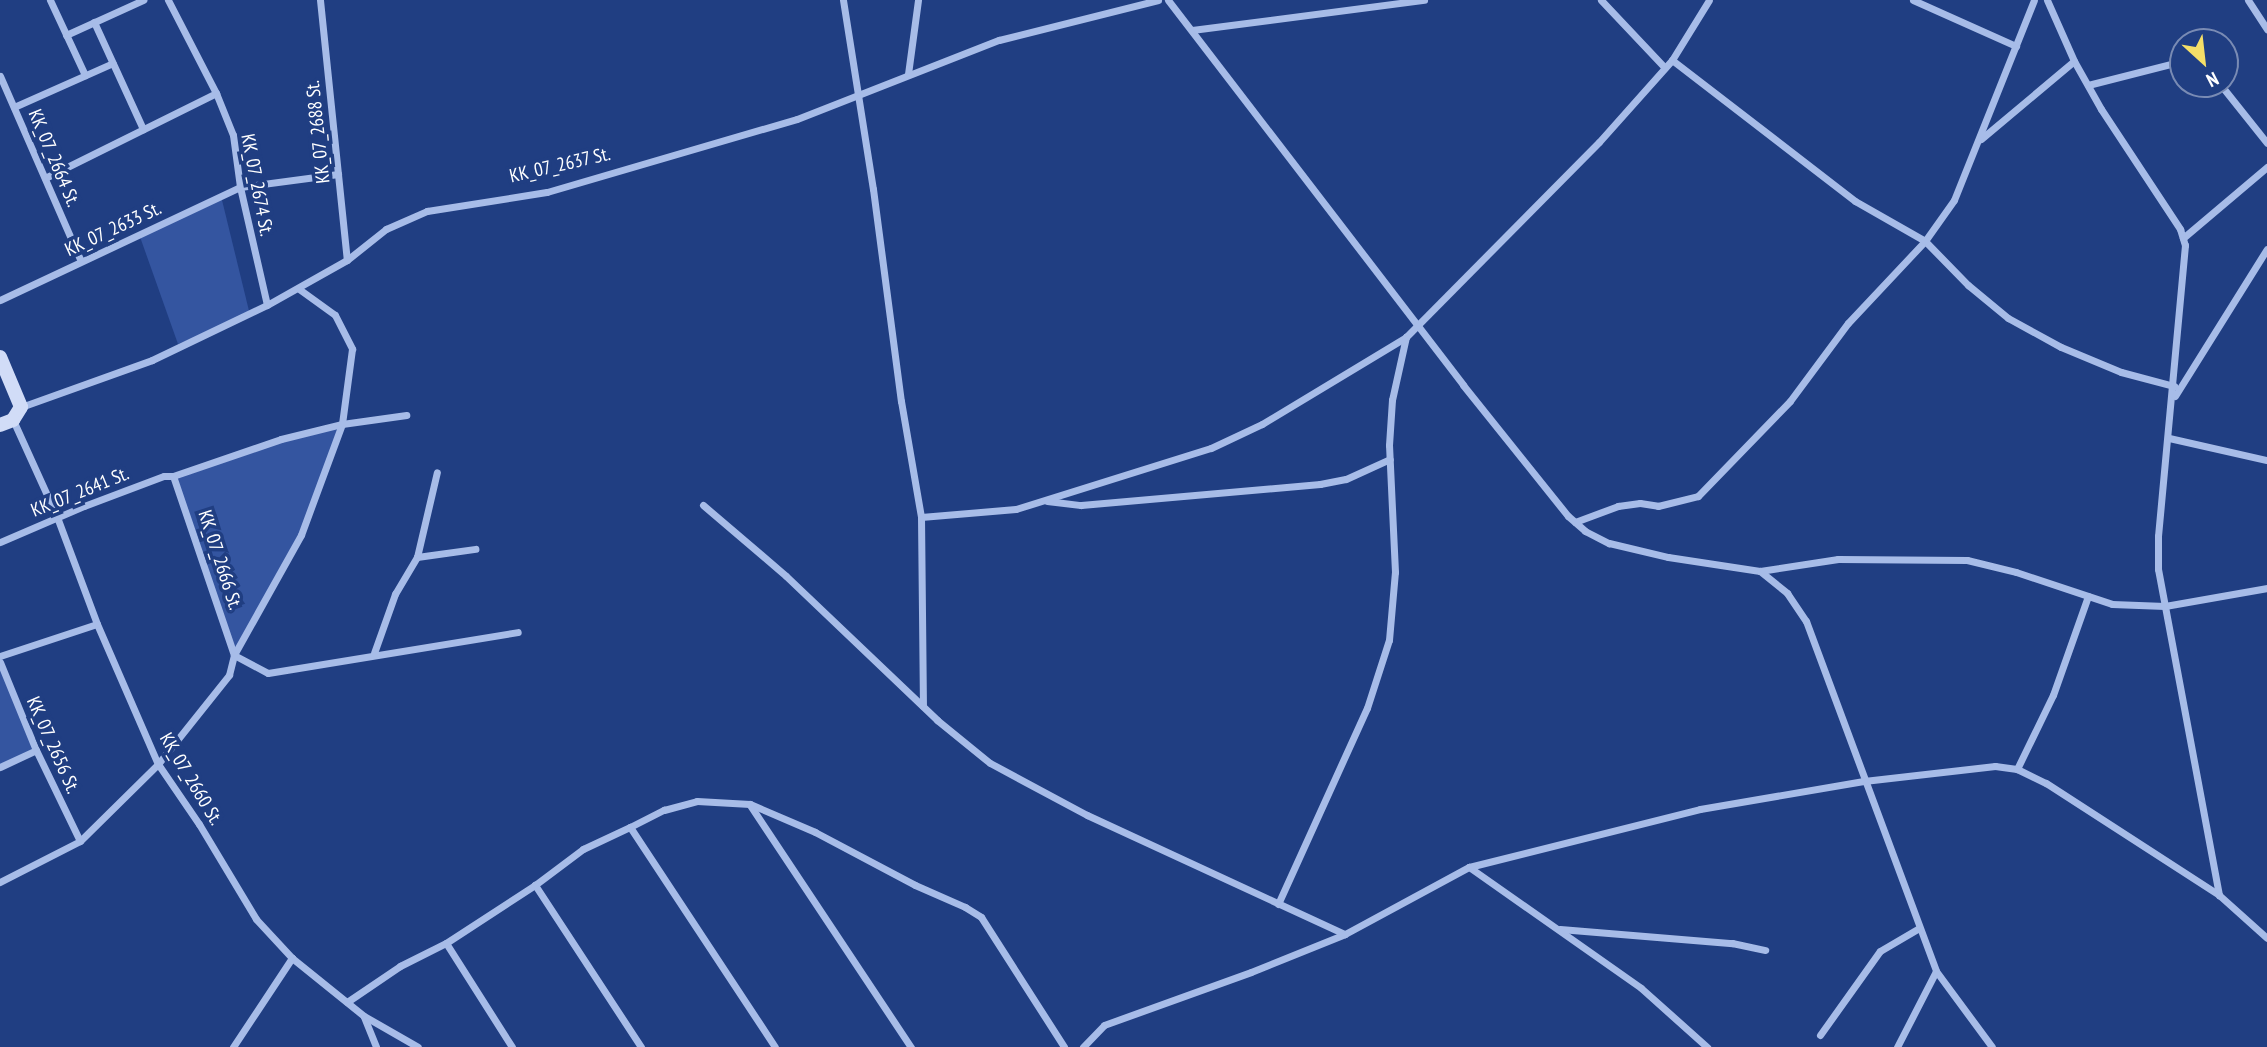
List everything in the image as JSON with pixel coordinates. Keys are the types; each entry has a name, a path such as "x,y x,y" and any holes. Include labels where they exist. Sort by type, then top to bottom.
{"street":[{"path":"50,0 85,75"},
{"path":"66,35 143,0"},
{"name":"KK_07_2674 St.","path":"168,0 216,93 233,135 240,187 267,305"},
{"name":"KK_07_2688 St.","path":"320,0 347,260"},
{"path":"843,0 873,189 901,401 921,517 923,706"},
{"path":"908,74 918,0"},
{"name":"KK_07_2637 St.","path":"11,417 152,360 267,305 347,260 386,229 427,211 547,192 797,119 999,40 1158,0"},
{"path":"1168,0 1418,326 1575,522 1609,543 1668,557 1760,571 1838,559 1967,560 2016,572 2112,604 2165,607 2267,588"},
{"path":"1192,30 1424,0"},
{"path":"1601,0 1665,68"},
{"path":"921,517 1016,509 1211,448 1262,424 1406,337 1599,142 1672,60 1709,0"},
{"path":"1913,0 2016,46"},
{"path":"1575,522 1618,506 1687,501 1710,487 1790,401 1848,323 1925,241 1954,200 2034,0"},
{"path":"2048,0 2074,61 2183,237 2186,265 2158,536 2158,569 2219,895"},
{"path":"2248,0 2267,29"},
{"path":"94,22 143,129"},
{"path":"1672,60 1855,201 1925,241 1968,285 2008,318 2061,347 2121,372 2174,386"},
{"path":"1979,141 2074,61"},
{"name":"KK_07_2664 St.","path":"14,107 113,63"},
{"path":"2088,85 2169,65"},
{"name":"KK_07_2664 St.","path":"0,76 80,261"},
{"path":"45,178 216,93"},
{"path":"2231,98 2267,143"},
{"path":"2183,237 2267,167"},
{"name":"KK_07_2633 St.","path":"0,300 240,187 338,174"},
{"path":"2173,399 2267,249"},
{"path":"0,881 80,841 159,764 229,676 234,654 300,535 342,424 352,349 335,315 299,289"},
{"path":"1278,904 1367,708 1390,640 1395,572 1390,459 1392,400 1406,337"},
{"path":"0,357 11,417"},
{"name":"KK_07_2641 St.","path":"0,542 164,476 173,476 281,439 342,424 406,415"},
{"name":"KK_07_2660 St.","path":"11,417 57,517 97,624 159,764 256,919 292,958 364,1016 418,1047"},
{"path":"2169,438 2267,460"},
{"path":"1043,501 1081,505 1320,484 1346,479 1390,459"},
{"path":"374,653 395,594 416,557 437,472"},
{"name":"KK_07_2666 St.","path":"173,476 234,654"},
{"path":"703,505 786,576 923,706 990,763 1087,815 1345,934"},
{"path":"416,557 475,548"},
{"path":"1760,571 1787,593 1806,621 1936,971 1992,1047"},
{"path":"2017,769 2053,695 2088,596"},
{"path":"0,656 97,624"},
{"path":"234,654 268,673 374,653 518,632"},
{"name":"KK_07_2656 St.","path":"0,662 36,750 80,841"},
{"path":"0,767 36,750"},
{"path":"1083,1047 1104,1025 1251,972 1345,934 1469,867 1700,809 1864,781 1995,766 2017,769 2046,783 2219,895 2267,937"},
{"path":"347,1002 400,966 466,933 583,849 664,810 697,801 750,804 815,832 981,917 1064,1047"},
{"path":"750,804 911,1047"},
{"path":"630,827 775,1047"},
{"path":"1469,867 1641,988 1707,1047"},
{"path":"535,885 641,1047"},
{"path":"1820,1035 1880,951 1919,928"},
{"path":"1559,929 1732,943 1765,950"},
{"path":"446,943 512,1047"},
{"path":"233,1047 292,958"},
{"path":"1897,1047 1936,971"},
{"path":"364,1016 376,1047"}],"shaded area":[{"path":"221,196 250,315 178,344 139,234"},
{"path":"342,424 301,535 234,655 173,476"},
{"path":"0,662 36,750 0,767"}]}
